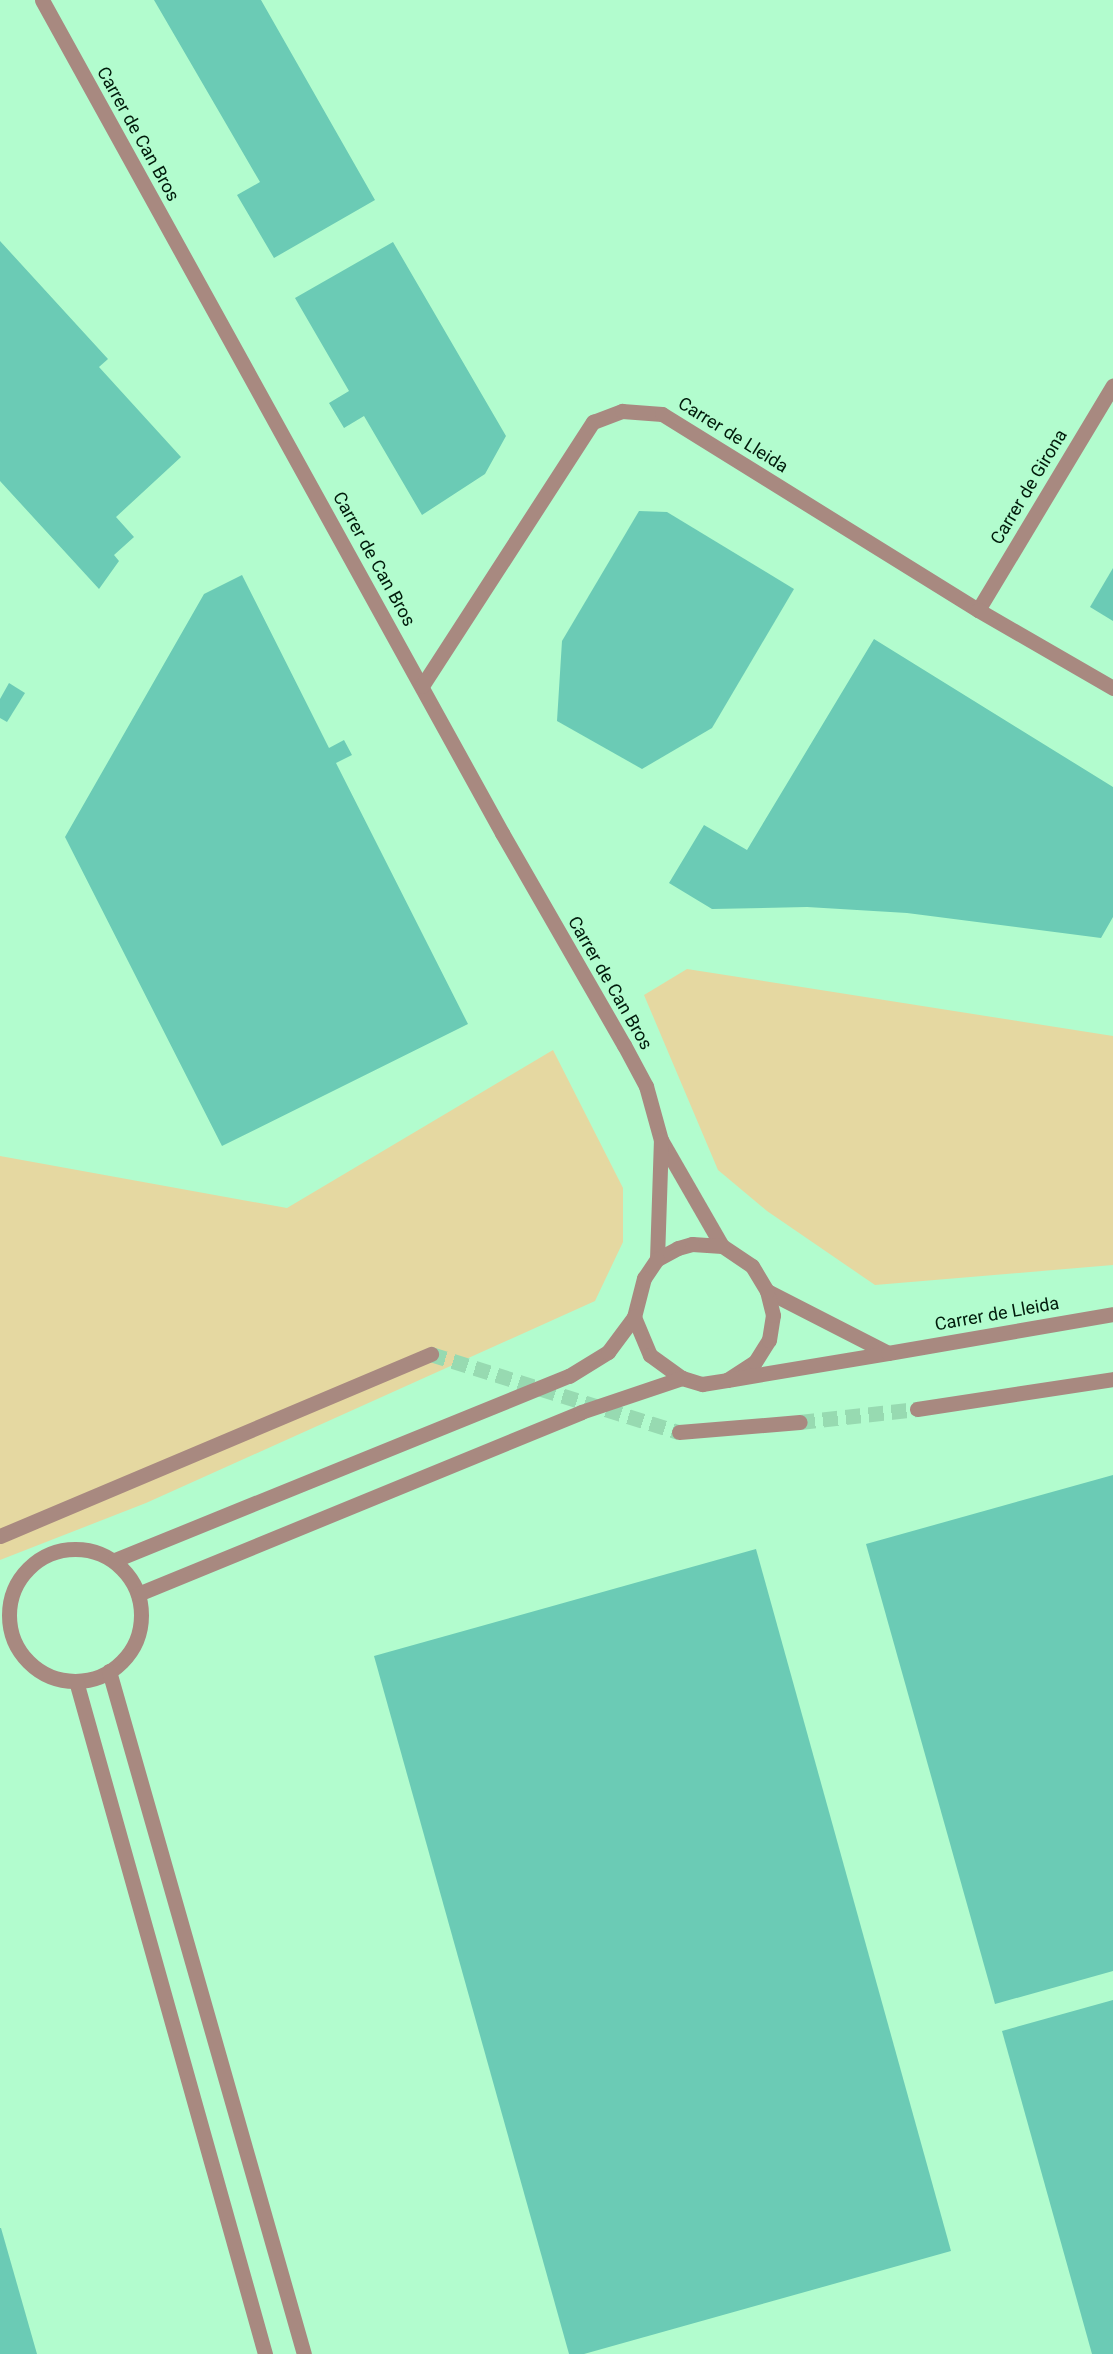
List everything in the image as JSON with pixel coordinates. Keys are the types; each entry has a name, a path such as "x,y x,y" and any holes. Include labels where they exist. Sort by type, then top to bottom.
{"street":[{"name":"Carrer de Can Bros","path":"42,0 646,1086 661,1140 722,1246"},
{"name":"Carrer de Girona","path":"978,610 1113,385"},
{"name":"Carrer de Lleida","path":"422,686 593,422 622,411 662,414 978,610 1113,688"},
{"name":"Carrer de Can Bros","path":"657,1259 661,1140"},
{"path":"692,1245 722,1246 752,1266 767,1291 773,1315 769,1340 755,1362 727,1380 702,1384 682,1378 650,1355 634,1317 636,1297 657,1259 692,1245"},
{"path":"767,1291 888,1353"},
{"name":"Carrer de Lleida","path":"727,1380 1113,1314"},
{"path":"115,1560 568,1376 608,1352 634,1317"},
{"path":"0,1536 431,1354"},
{"path":"138,1594 581,1412 682,1378"},
{"path":"916,1409 1113,1378"},
{"path":"679,1432 800,1422"},
{"path":"68,1549 87,1550 115,1560 138,1594 141,1620 137,1639 126,1658 109,1671 76,1680 48,1675 32,1665 6,1637 11,1598 32,1565 68,1549"},
{"path":"109,1671 304,2354"},
{"path":"76,1680 265,2354"}],"shaded area":[{"path":"687,969 1113,1036 1113,1265 875,1285 767,1211 718,1170 644,995"},
{"path":"553,1050 623,1188 623,1242 595,1301 146,1503 0,1560 0,1156 287,1208"}],"building":[{"path":"154,0 261,0 375,200 274,258 237,195 260,182"},
{"path":"0,241 108,359 99,367 181,457 116,517 134,537 114,555 119,561 99,589 0,481"},
{"path":"393,242 506,436 485,474 422,515 364,416 344,428 329,403 349,391 295,298"},
{"path":"639,511 667,512 794,589 712,728 642,769 557,721 562,641"},
{"path":"1113,568 1113,621 1090,607"},
{"path":"242,575 329,748 344,740 352,755 336,763 468,1024 222,1146 65,837 204,594"},
{"path":"874,639 1113,787 1113,917 1101,938 907,913 807,907 712,909 669,883 704,825 747,850"},
{"path":"9,683 25,693 7,722 0,718 0,699"},
{"path":"1113,1475 1113,1971 995,2004 866,1544"},
{"path":"756,1549 951,2251 584,2354 569,2354 374,1656"},
{"path":"1113,2000 1113,2354 1092,2354 1002,2031"},
{"path":"1,2228 37,2354 0,2354"}],"tunnel":[{"path":"431,1354 679,1432"},
{"path":"800,1422 917,1409"}]}
